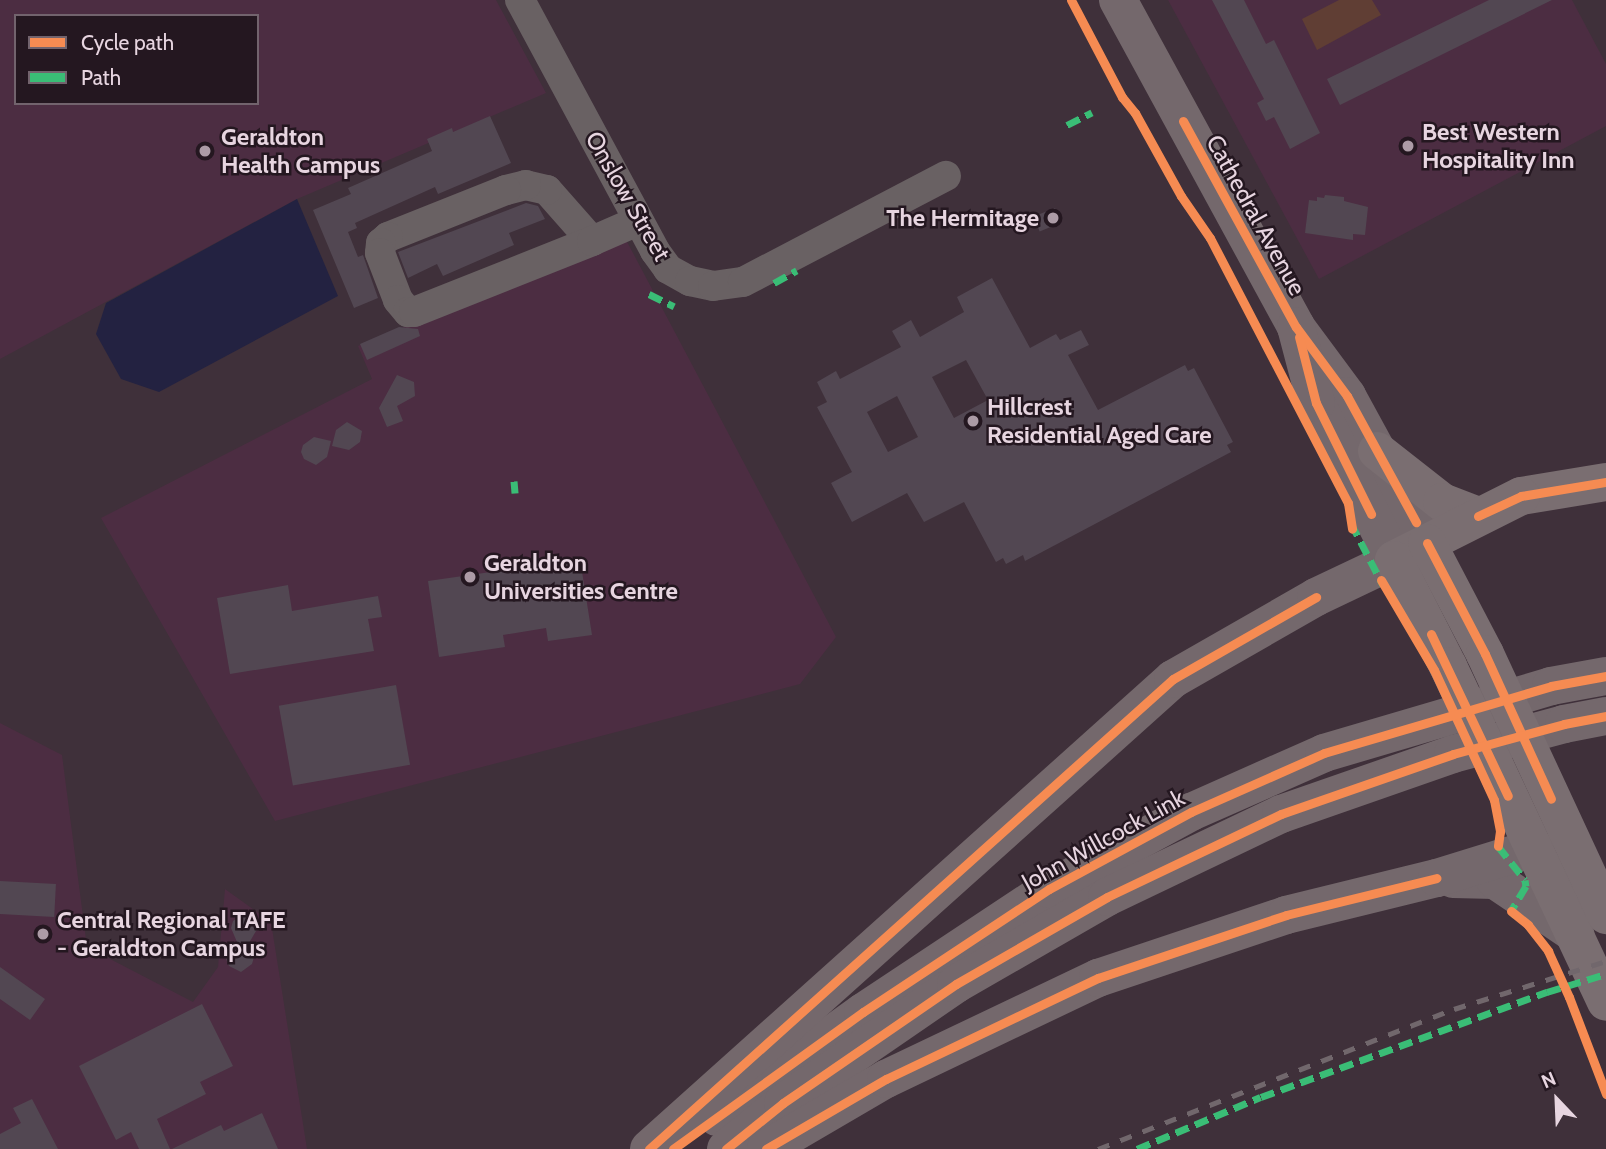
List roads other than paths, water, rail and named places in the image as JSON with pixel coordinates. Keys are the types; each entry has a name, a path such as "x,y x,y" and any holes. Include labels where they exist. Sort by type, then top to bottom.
{"highway":[{"path":"1377,451 1442,502 1478,516"},
{"path":"1594,915 1590,840 1544,784 1485,654 1410,552 1521,496 1606,482"},
{"name":"Cathedral Avenue","path":"1410,552 1448,666 1534,848 1594,915 1602,995"},
{"path":"1534,848 1590,840"}],"main road":[{"name":"Cathedral Avenue","path":"1118,0 1296,327 1347,396 1377,451 1410,552"},
{"name":"Cathedral Avenue","path":"1296,327 1316,403 1371,514 1410,552"},
{"path":"1316,597 1362,544 1371,514"},
{"path":"649,1149 1173,679 1316,597 1410,552"},
{"name":"John Willcock Link","path":"673,1149 863,1012 1049,889 1191,812 1324,753 1550,686 1606,676"},
{"path":"726,1149 783,1103 956,984 1107,897 1281,814 1453,754 1606,716"},
{"path":"766,1149 886,1079 1098,978 1286,915 1437,878 1534,848"},
{"path":"1437,878 1495,880 1594,915"}],"street":[{"name":"Onslow Street","path":"520,0 638,221 668,269 690,281 713,286 743,282 946,176"},
{"path":"592,241 547,190 526,185 506,190 388,237 381,243 380,253 398,300 408,312 414,312 592,241 638,221"}],"railway":[{"path":"1098,1149 1454,1009 1606,961"}],"place":[{"name":"Best Western Hospitality Inn","path":"1408,146"},
{"name":"Geraldton Health Campus","path":"205,151"},
{"name":"The Hermitage","path":"1053,218"},
{"name":"Hillcrest Residential Aged Care","path":"973,421"},
{"name":"Geraldton Universities Centre","path":"470,577"},
{"name":"Central Regional TAFE - Geraldton Campus","path":"43,934"}]}
